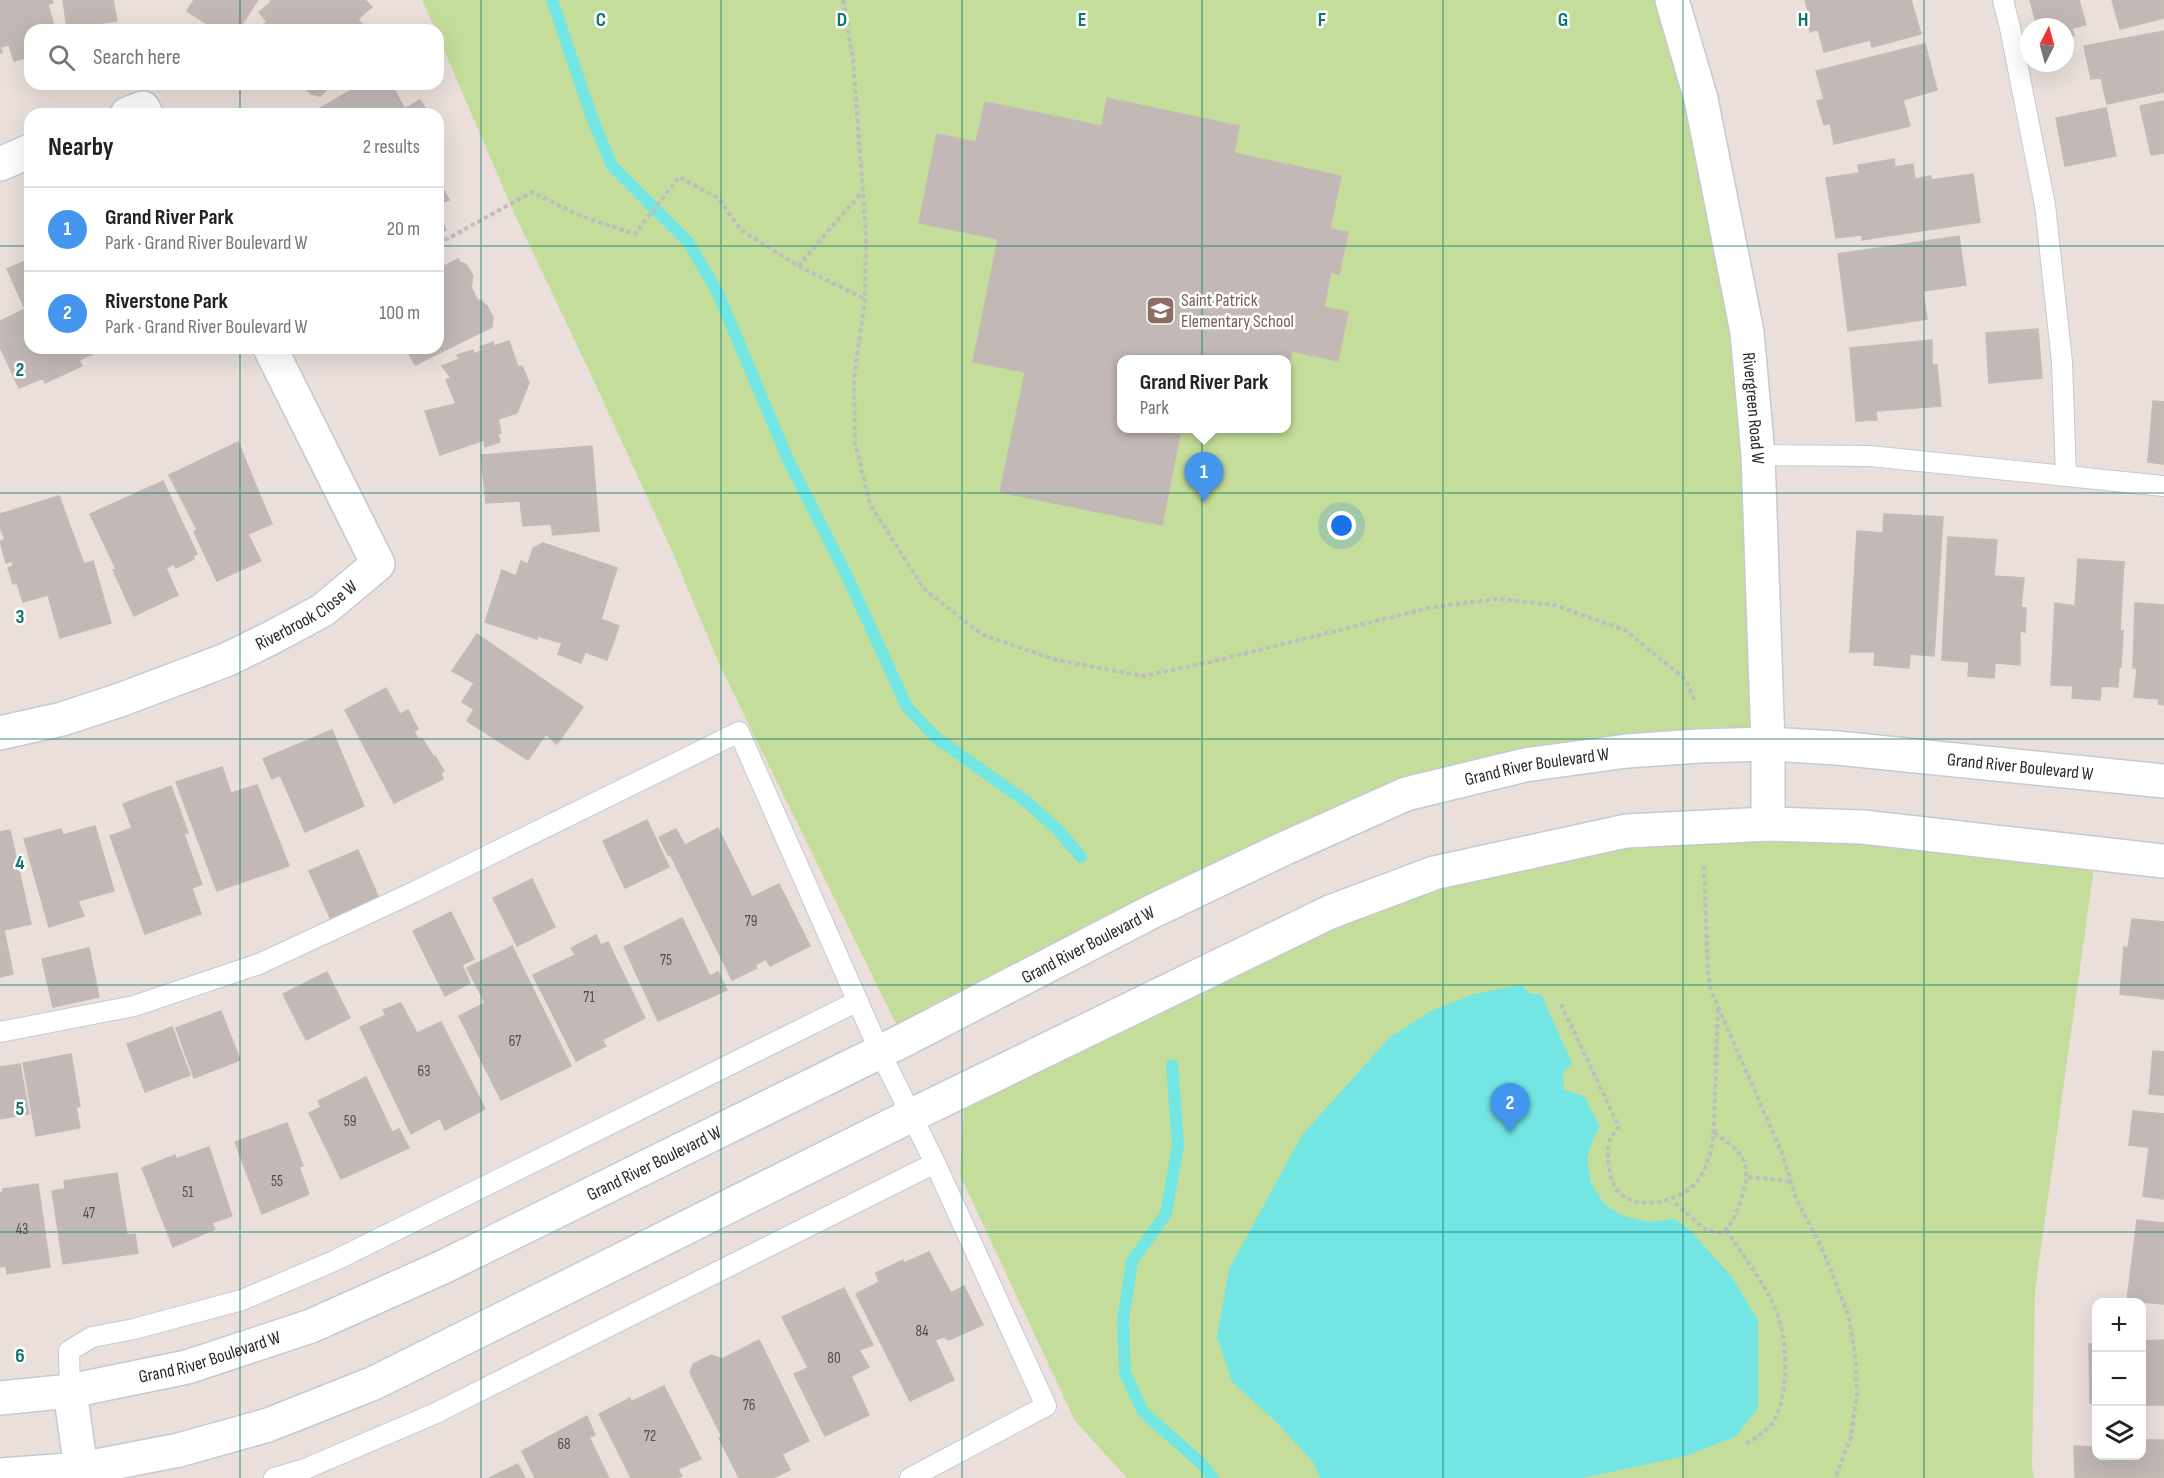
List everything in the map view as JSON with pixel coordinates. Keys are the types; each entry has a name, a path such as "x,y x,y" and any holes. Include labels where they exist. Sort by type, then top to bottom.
{"street":[{"name":"Rivergreen Road W","path":"1679,2 1701,99 1747,332 1758,455 1768,744 1768,824"},
{"path":"0,164 24,154"},
{"name":"Riverbrook Close W","path":"0,733 62,719 226,660 323,610 378,564 273,354"},
{"name":"Grand River Boulevard W","path":"0,1398 70,1391 187,1367 311,1326 443,1267 880,1052 1153,911 1282,849 1406,794 1526,765 1627,752 1699,746 1768,744 1849,749 2164,781"},
{"path":"0,1475 82,1474 268,1425 374,1383 910,1116 1330,912 1434,873 1626,831 1768,824 1863,827 2164,861"},
{"path":"70,1391 82,1474"}],"lane":[{"path":"2003,0 2044,205 2062,362 2066,476"},
{"path":"1758,455 1870,456 2164,486"},
{"path":"0,1032 134,1006 259,963 414,891 739,732 880,1052 935,1163 1046,1406 910,1478"},
{"path":"70,1391 69,1351 92,1337 134,1329 243,1300 334,1261 858,1001"},
{"path":"274,1478 305,1468 436,1413 935,1163"}],"path":[{"path":"843,0 853,59 866,233 865,299 854,378 855,442 870,504 924,589 983,635 1056,660 1144,676 1206,663 1432,607 1497,599 1555,605 1625,630 1685,679 1696,703"},
{"path":"444,241 532,192 581,216 635,234 679,177 718,198 741,230 798,266 865,299"},
{"path":"798,266 863,191"},
{"path":"1704,863 1708,973 1711,991 1782,1153 1796,1198 1824,1253 1848,1314 1855,1353 1857,1394 1851,1437 1837,1477"},
{"path":"1561,1004 1619,1127 1610,1137 1609,1164 1615,1187 1623,1195 1636,1202 1652,1203 1669,1201 1690,1189 1701,1177 1708,1159 1714,1133 1718,1007"},
{"path":"1675,1203 1706,1230 1721,1233 1732,1226 1748,1177 1740,1153 1714,1133"},
{"path":"1748,1177 1791,1181"},
{"path":"1726,1230 1763,1286 1775,1308 1783,1330 1784,1389 1776,1419 1763,1434 1745,1444"}],"green space":[{"path":"422,0 1672,0 1747,332 1768,744 1406,794 904,1040 721,668 671,549 515,215 444,50 444,24 433,24"},
{"path":"1626,831 2096,853 2035,1291 2032,1467 2034,1478 1127,1478 1075,1421 960,1175 965,1091 1330,912"}],"water":[{"path":"1521,985 1531,994 1541,994 1572,1063 1563,1072 1564,1090 1584,1096 1600,1126 1587,1158 1591,1183 1605,1205 1621,1215 1648,1222 1674,1219 1690,1230 1731,1276 1758,1320 1758,1408 1735,1437 1685,1456 1583,1478 1320,1478 1313,1462 1276,1422 1232,1382 1217,1336 1229,1269 1302,1135 1389,1038 1431,1011 1474,994"}],"building":[{"path":"0,0 52,0 53,3 48,4 53,24 24,24 24,58 14,61 9,45 1,47 2,53 0,53"},
{"path":"63,0 113,0 117,21 66,24"},
{"path":"194,0 258,0 242,24 207,24 187,11"},
{"path":"270,0 365,0 372,7 358,19 362,24 264,24 267,22 259,12 271,2"},
{"path":"1805,0 1911,0 1921,34 1872,47 1870,40 1824,52 1818,29 1810,32 1805,12 1808,11"},
{"path":"2030,0 2079,0 2086,25 2074,28 2074,18 2035,18"},
{"path":"2112,0 2164,0 2164,18 2120,29"},
{"path":"2164,31 2164,92 2107,104 2101,78 2091,79 2084,46"},
{"path":"1925,44 1937,90 1903,100 1910,126 1834,144 1830,123 1824,125 1817,101 1824,99 1816,71"},
{"path":"307,90 326,90 320,96 311,94"},
{"path":"352,90 394,90 404,108 320,108"},
{"name":"Saint Patrick Elementary School","path":"1107,98 1239,126 1234,153 1341,176 1330,229 1348,232 1339,275 1331,271 1324,307 1348,312 1338,361 1292,351 1291,355 1117,355 1117,433 1180,433 1162,525 1000,492 1025,372 973,362 998,239 919,223 937,134 976,142 985,102 1102,126"},
{"path":"420,100 425,108 407,108"},
{"path":"2164,101 2164,153 2151,155 2140,106"},
{"path":"2106,108 2116,156 2065,166 2056,118"},
{"path":"1894,159 1895,167 1913,164 1915,179 1931,176 1931,180 1973,174 1980,222 1862,240 1862,235 1836,238 1826,178 1859,173 1858,165"},
{"path":"444,190 449,200 444,202"},
{"path":"1959,236 1966,285 1923,291 1927,319 1848,331 1838,254"},
{"path":"458,259 466,264 473,276 471,287 478,301 480,300 487,306 493,317 492,327 444,351 444,266"},
{"path":"24,262 24,307 7,269"},
{"path":"24,309 24,354 92,354 79,360 82,366 45,383 43,378 19,388 0,347 0,321"},
{"path":"2038,329 2042,378 1989,383 1986,333"},
{"path":"1932,340 1932,365 1937,365 1941,406 1876,411 1877,420 1856,421 1850,348"},
{"path":"509,341 518,367 522,366 529,383 517,413 498,419 500,442 485,447 484,440 440,455 425,411 456,404 446,380 451,378 442,366 459,359 457,355 473,350 474,354 483,350 480,347 493,342 494,346"},
{"path":"409,354 437,354 415,365"},
{"path":"2153,401 2164,402 2164,464 2148,462"},
{"path":"238,442 272,524 248,534 261,561 217,581 194,532 197,530 169,475"},
{"path":"592,446 599,531 553,535 551,524 523,526 520,501 486,503 481,455"},
{"path":"163,481 197,554 193,556 194,559 176,568 174,564 166,568 178,595 134,616 113,570 116,569 90,514"},
{"path":"59,496 84,564 93,561 111,623 60,638 48,595 23,602 17,583 13,584 8,568 13,566 12,561 6,563 0,541 5,540 0,527 0,514"},
{"path":"1884,514 1943,517 1934,656 1910,654 1909,668 1874,665 1875,652 1850,652 1857,531 1883,533"},
{"path":"1948,537 1997,540 1994,576 2024,578 2021,607 2026,608 2025,632 2020,631 2020,665 1995,663 1994,678 1968,676 1969,662 1942,660"},
{"path":"543,543 617,568 601,619 619,626 607,660 585,652 581,663 558,654 562,643 538,636 537,639 485,622 502,570 516,576 521,561 528,564 533,548"},
{"path":"2078,559 2124,562 2120,631 2123,631 2118,687 2101,686 2100,700 2072,698 2073,686 2051,685 2055,603 2075,606"},
{"path":"2135,603 2164,605 2164,705 2158,704 2159,699 2134,697 2137,669 2133,668"},
{"path":"477,634 583,707 557,744 546,734 528,760 467,721 474,709 462,702 474,683 452,671"},
{"path":"386,688 400,714 408,710 418,729 414,732 418,739 422,738 444,771 441,773 443,779 394,803 345,710"},
{"path":"332,730 364,806 305,832 280,775 272,779 263,759"},
{"path":"222,767 231,793 257,785 289,866 217,891 176,782"},
{"path":"171,786 188,833 184,834 202,884 192,888 201,914 145,934 110,836 132,828 123,804"},
{"path":"647,820 669,867 625,888 603,841"},
{"path":"95,826 114,891 78,901 84,916 49,927 24,839 61,829 63,835"},
{"path":"718,828 752,897 779,884 810,946 770,966 766,959 755,965 757,968 732,980 670,854 668,855 659,837 676,829 685,845"},
{"path":"10,830 31,924 4,930 13,974 0,977 0,832"},
{"path":"358,850 379,898 330,918 309,871"},
{"path":"532,879 555,927 517,946 493,898"},
{"path":"451,912 474,959 462,965 470,983 445,996 413,931"},
{"path":"682,918 710,976 718,972 727,990 658,1021 624,947"},
{"path":"2132,919 2164,922 2164,999 2120,994 2124,947 2128,948"},
{"path":"596,935 601,945 608,942 645,1018 602,1040 606,1046 576,1061 533,975 575,955 571,948"},
{"path":"512,946 571,1066 501,1100 459,1016 485,1003 467,968"},
{"path":"89,948 99,997 53,1007 42,959"},
{"path":"327,972 350,1018 306,1040 283,994"},
{"path":"401,1003 417,1033 441,1022 485,1109 445,1130 440,1118 411,1134 360,1027 386,1015 383,1010"},
{"path":"221,1011 240,1060 194,1078 176,1028"},
{"path":"172,1027 190,1075 145,1092 127,1044"},
{"path":"2153,1051 2164,1052 2164,1095 2149,1094"},
{"path":"71,1054 80,1107 76,1107 80,1128 36,1136 23,1063"},
{"path":"20,1064 29,1114 0,1119 0,1067"},
{"path":"366,1077 392,1132 399,1129 409,1148 341,1179 309,1113 321,1107 318,1101"},
{"path":"2133,1111 2164,1114 2164,1199 2143,1196 2149,1147 2129,1145"},
{"path":"287,1123 303,1166 299,1167 309,1194 262,1214 235,1142"},
{"path":"209,1147 232,1216 212,1223 215,1229 173,1247 142,1168 175,1155 176,1159"},
{"path":"117,1173 127,1235 135,1234 138,1253 63,1264 52,1191 65,1189 64,1181"},
{"path":"38,1184 50,1267 7,1274 6,1266 0,1267 0,1193 3,1189"},
{"path":"2137,1220 2164,1223 2164,1304 2146,1303 2146,1298 2127,1298"},
{"path":"929,1252 951,1293 964,1286 983,1325 949,1340 944,1337 935,1340 954,1380 910,1401 856,1294 879,1282 876,1273 903,1260 904,1263"},
{"path":"844,1288 873,1345 859,1350 869,1367 851,1376 869,1415 825,1436 794,1374 808,1368 782,1317"},
{"path":"759,1340 809,1441 782,1454 790,1470 773,1478 739,1478 719,1438 722,1437 690,1373 693,1364 711,1355 722,1359"},
{"path":"2164,1340 2164,1405 2146,1405 2146,1341"},
{"path":"2089,1344 2092,1344 2092,1403 2090,1403"},
{"path":"664,1386 701,1459 678,1469 682,1476 676,1478 631,1478 599,1414 630,1398 631,1402"},
{"path":"587,1416 595,1435 589,1437 609,1478 535,1478 522,1451"},
{"path":"2146,1440 2164,1440 2164,1478 2075,1478 2074,1446 2092,1447 2092,1460 2146,1460"},
{"path":"518,1464 525,1478 489,1478"}],"waterway":[{"path":"552,0 591,115 612,166 688,242 717,291 789,462 846,574 907,707 935,737 1028,803 1058,830 1081,857"},
{"path":"1172,1065 1178,1145 1166,1214 1132,1261 1123,1321 1125,1373 1143,1412 1201,1463 1213,1478"}],"place":[{"name":"Saint Patrick Elementary School","path":"1160,310"},
{"name":"Grand River Park","path":"1204,502"},
{"name":"Riverstone Park","path":"1510,1133"}]}
